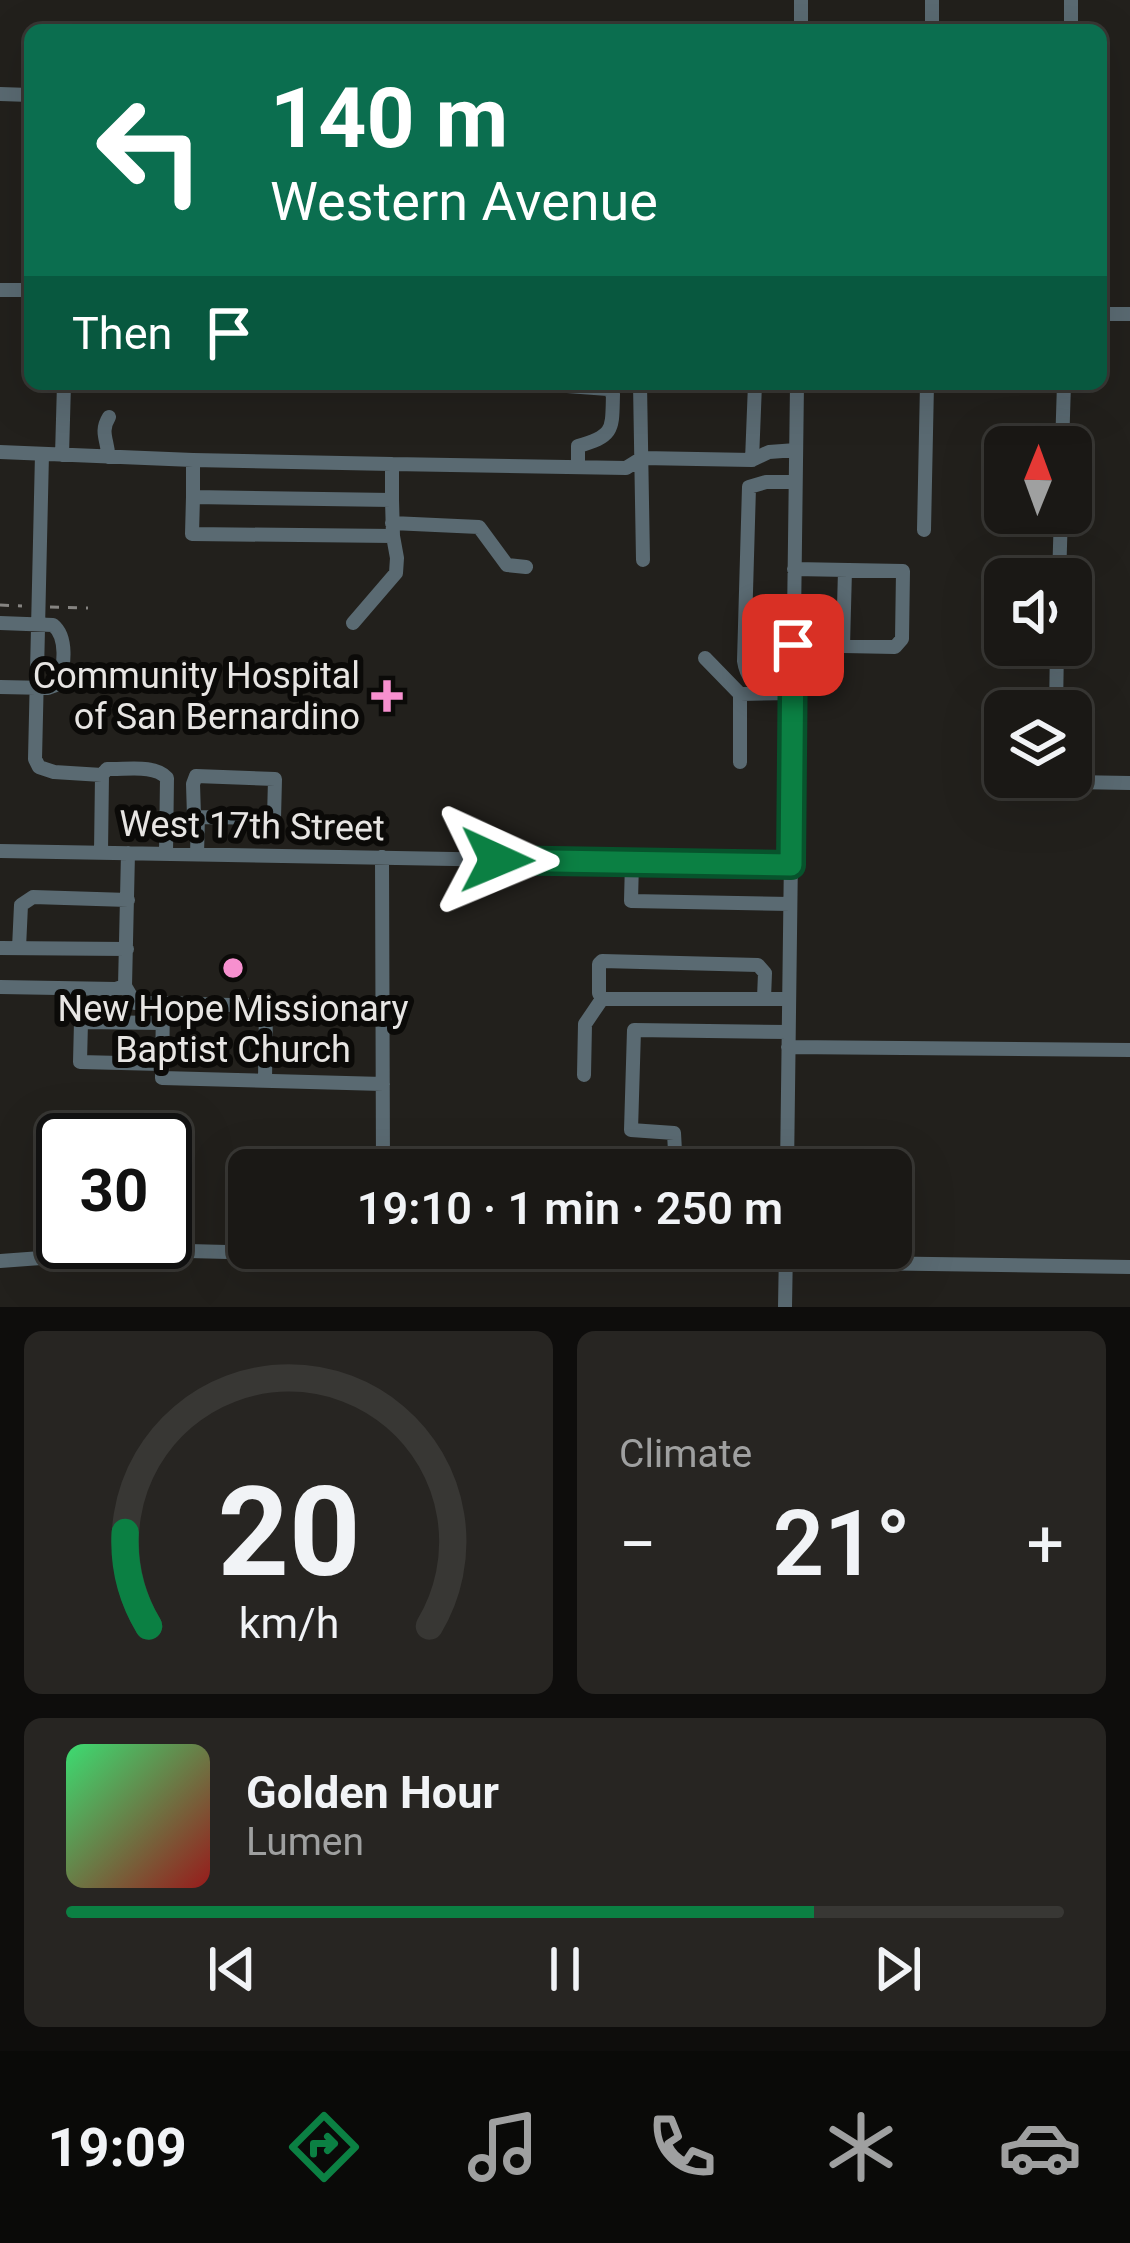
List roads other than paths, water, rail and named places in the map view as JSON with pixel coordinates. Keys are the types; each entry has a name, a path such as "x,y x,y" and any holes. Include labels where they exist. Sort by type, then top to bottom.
{"street":[{"path":"62,455 64,390"},
{"path":"578,467 578,446 605,438 612,428 613,394 609,390"},
{"path":"640,390 643,560"},
{"path":"752,460 755,390"},
{"path":"787,1149 796,390"},
{"path":"924,530 927,390"},
{"path":"1063,426 1064,390"},
{"path":"108,453 104,442 110,418"},
{"path":"0,452 626,468 642,458 752,460 769,452 796,450"},
{"path":"42,454 34,759 39,767 54,772 102,775"},
{"path":"193,460 192,534 479,527 507,565 526,567"},
{"path":"352,623 396,573 392,464"},
{"path":"769,693 752,680 744,661 749,489 752,484 795,482"},
{"path":"193,497 392,500"},
{"path":"793,645 895,647 902,639 903,571 794,569"},
{"path":"843,646 845,570"},
{"path":"0,623 53,625 62,634 59,684 0,687"},
{"path":"705,658 740,694 740,762"},
{"path":"740,694 793,693"},
{"path":"101,852 102,775 107,770 160,771 166,775 166,854"},
{"path":"196,776 274,779 274,818 198,817 194,816 196,776"},
{"path":"1092,781 1130,783"},
{"path":"197,854 198,817"},
{"name":"West 17th Street","path":"0,850 791,865"},
{"path":"128,853 125,986 135,1003"},
{"path":"382,857 383,1149"},
{"path":"632,862 632,901 790,904"},
{"path":"19,948 21,905 33,897 128,900"},
{"path":"0,948 127,950"},
{"path":"602,999 599,964 607,960 758,965 765,973 764,998"},
{"path":"0,987 125,986"},
{"path":"602,999 789,999"},
{"path":"584,1075 585,1024 602,999"},
{"path":"634,1000 631,1130 674,1132 675,1149"},
{"path":"126,1023 127,1009 135,1003 266,1006 266,1081"},
{"path":"163,1003 162,1078 382,1084"},
{"path":"162,1064 80,1062 81,1022 163,1024"},
{"path":"634,1030 788,1040 1130,1050"},
{"path":"0,1261 150,1250 228,1251"},
{"path":"912,1260 1130,1268"},
{"path":"785,1307 786,1269"}],"place":[{"name":"Community Hospital of San Bernardino","path":"387,696"},
{"name":"New Hope Missionary Baptist Church","path":"233,968"}]}
